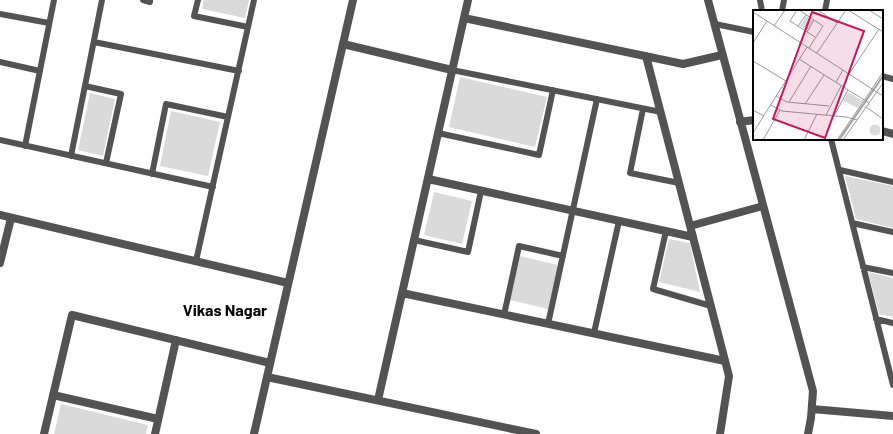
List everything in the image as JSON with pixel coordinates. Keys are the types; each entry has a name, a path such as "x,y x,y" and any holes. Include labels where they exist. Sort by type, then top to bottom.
{"street":[{"path":"254,434 353,0"},
{"path":"378,400 468,0"},
{"path":"708,0 813,391 808,434"},
{"path":"464,18 683,64 722,55"},
{"path":"343,44 452,70"},
{"path":"646,56 729,376 720,434"},
{"path":"740,122 753,120"},
{"path":"883,131 893,134"},
{"path":"428,179 693,237"},
{"path":"690,226 763,206"},
{"path":"0,215 288,283"},
{"path":"0,263 11,218"},
{"path":"402,293 725,361"},
{"path":"44,434 72,315 270,363"},
{"path":"155,434 176,340"},
{"path":"267,377 536,434"},
{"path":"54,395 158,419"},
{"path":"812,409 893,416"}],"lane":[{"path":"25,146 54,0"},
{"path":"71,156 102,0"},
{"path":"143,0 150,2 150,0"},
{"path":"198,0 194,16 248,27"},
{"path":"196,261 254,0"},
{"path":"760,0 762,10"},
{"path":"782,10 784,0"},
{"path":"826,10 827,0"},
{"path":"0,14 49,23"},
{"path":"715,24 753,32"},
{"path":"94,42 238,71"},
{"path":"0,62 40,71"},
{"path":"452,70 661,112"},
{"path":"883,76 893,79"},
{"path":"85,86 121,94 106,163"},
{"path":"438,133 539,155 553,90"},
{"path":"548,324 597,99"},
{"path":"152,174 166,104 228,117"},
{"path":"643,109 630,173 680,183"},
{"path":"0,140 213,187"},
{"path":"831,140 876,319 890,361 893,385"},
{"path":"840,170 893,182"},
{"path":"414,240 468,252 481,191"},
{"path":"594,333 619,221"},
{"path":"852,223 893,232"},
{"path":"666,231 653,289 711,306"},
{"path":"504,315 519,246 563,256"},
{"path":"863,267 893,273"},
{"path":"876,319 893,323"}],"shaded area":[{"path":"204,0 249,0 245,18 202,9"},
{"path":"460,77 547,97 535,147 449,127"},
{"path":"90,93 115,99 103,156 78,150"},
{"path":"171,111 220,122 208,176 160,166"},
{"path":"845,176 893,186 893,228 856,219"},
{"path":"434,192 472,201 462,244 424,235"},
{"path":"669,239 690,243 700,292 659,282"},
{"path":"520,256 558,265 548,309 510,300"},
{"path":"868,272 893,278 893,317 879,314"},
{"path":"61,404 148,425 146,434 54,434"}],"district":[{"name":"Vikas Nagar","path":"225,310"}]}
